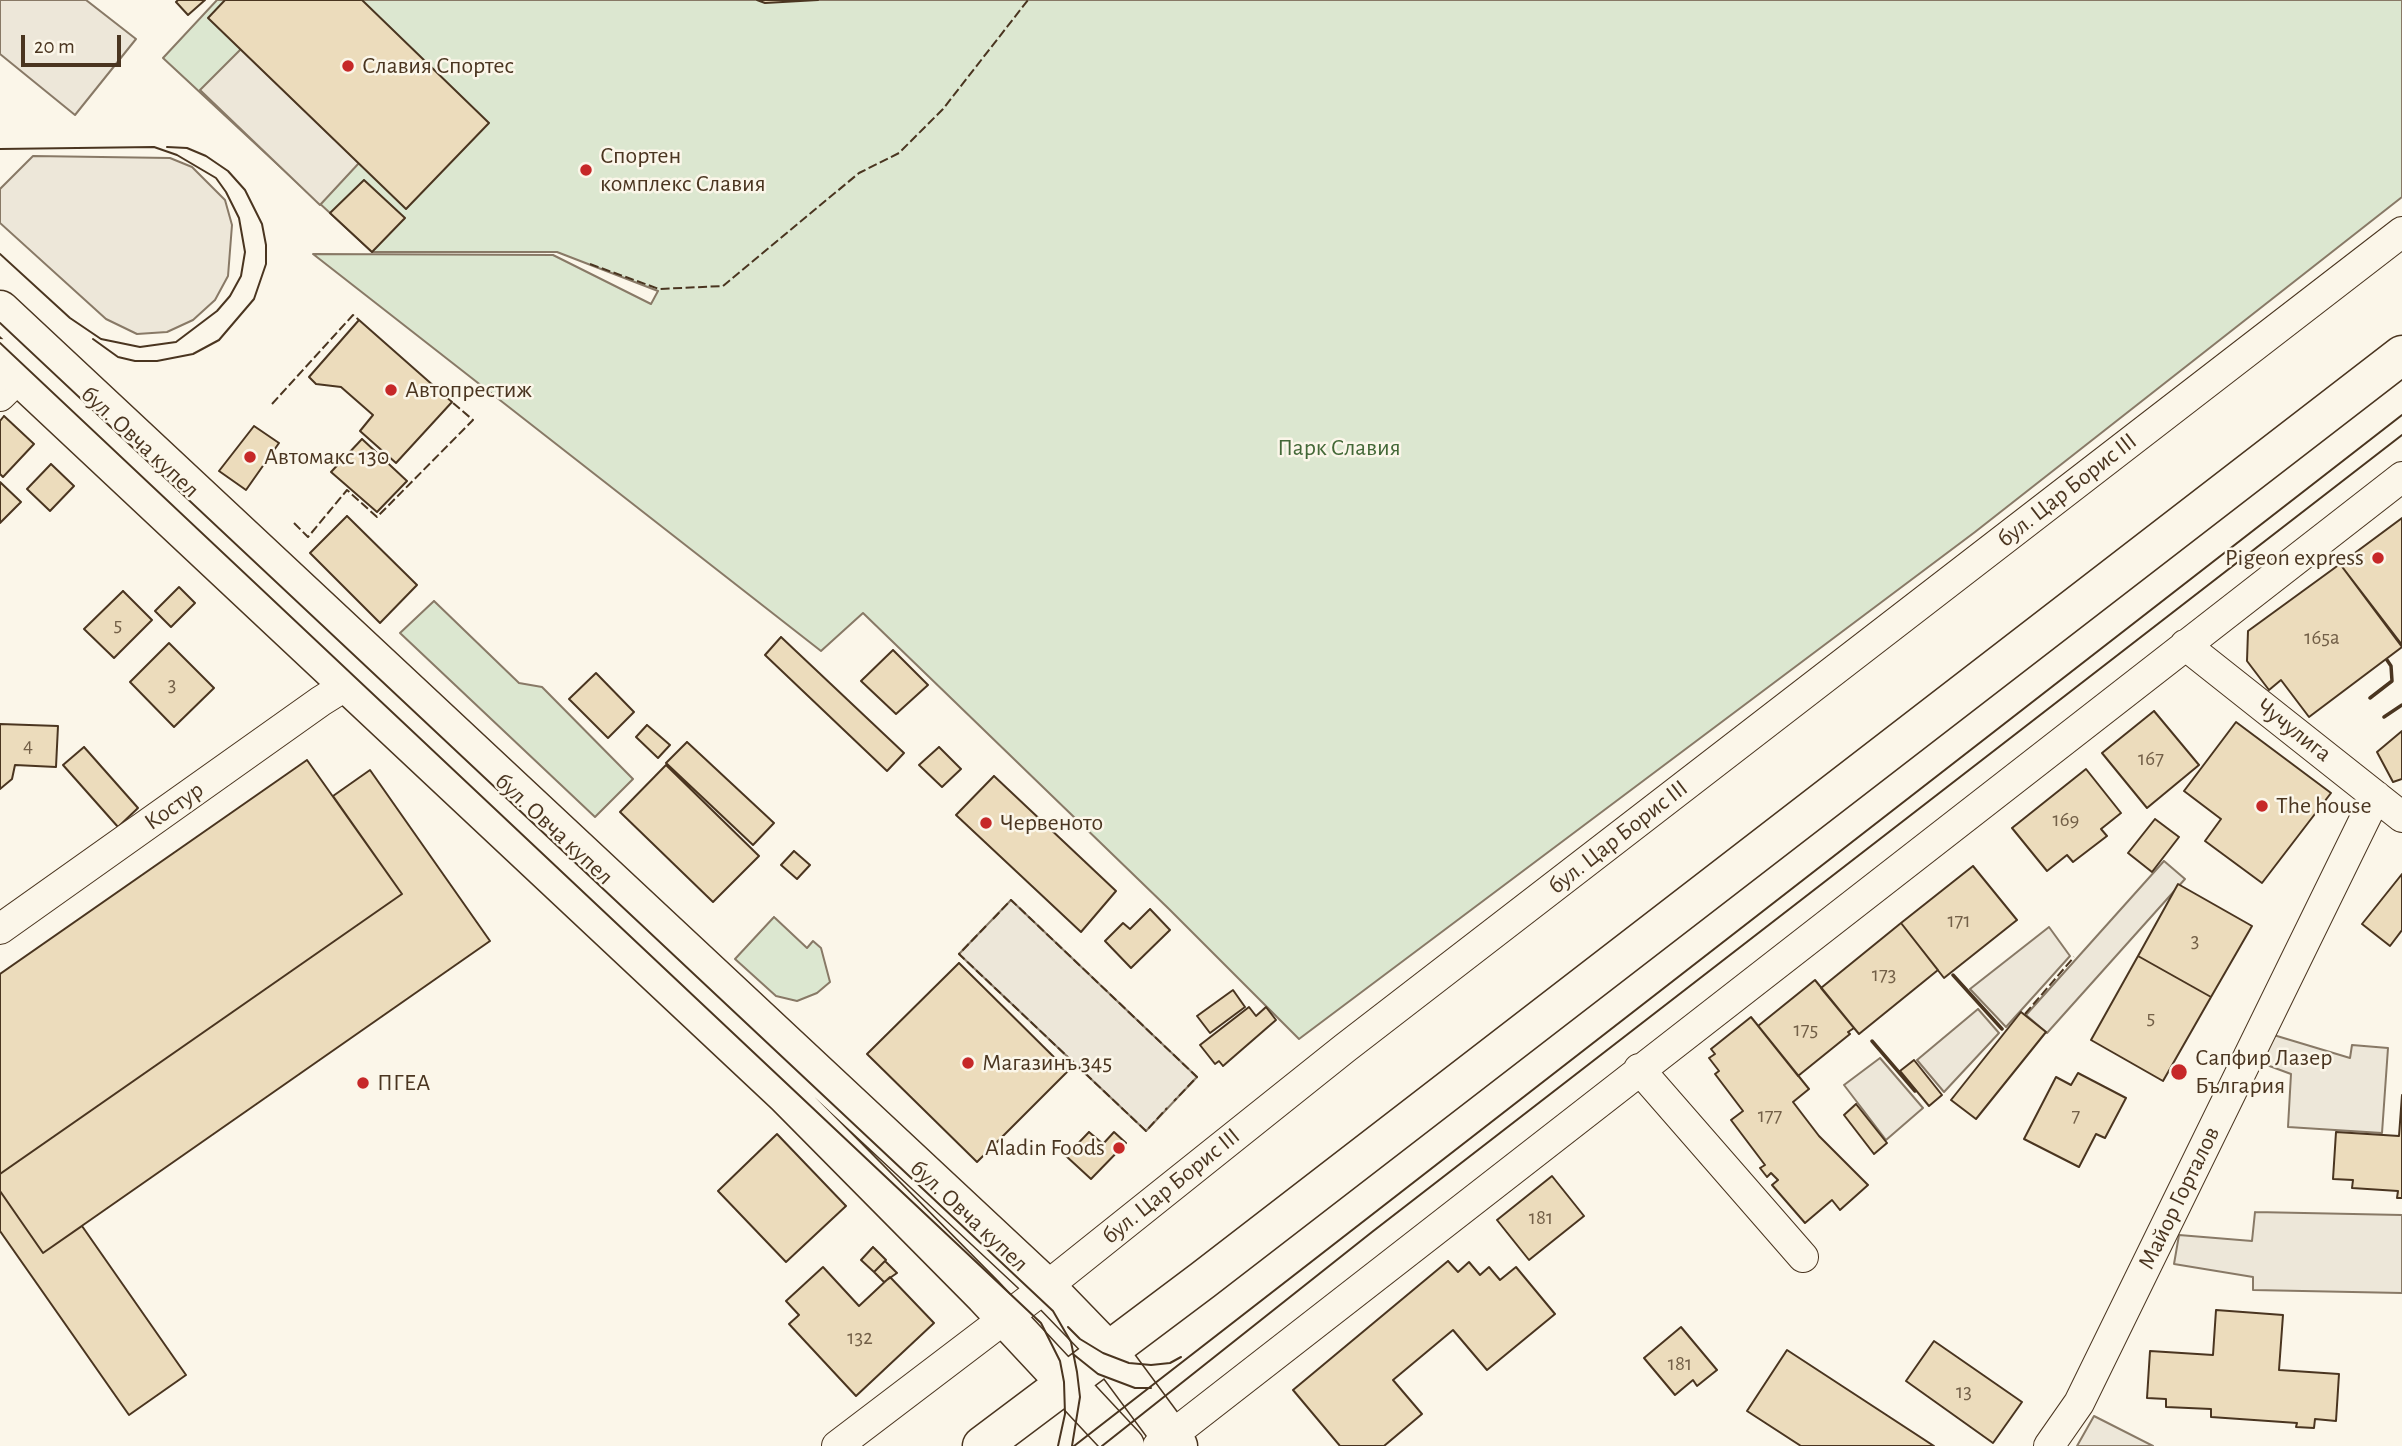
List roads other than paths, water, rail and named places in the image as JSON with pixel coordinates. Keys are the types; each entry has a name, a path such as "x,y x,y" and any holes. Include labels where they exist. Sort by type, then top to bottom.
{"main road":[{"name":"бул. Овча купел","path":"0,310 16,371 364,674 1045,1287 1107,1350 1169,1442"},
{"path":"982,1446 1065,1381 1203,1280 2402,355"},
{"name":"бул. Овча купел","path":"364,674 1005,1317 1125,1446"}],"street":[{"name":"бул. Цар Борис III","path":"837,1446 1045,1287 1356,1039 2402,232"},
{"path":"1169,1442 1639,1069 2402,477"},
{"name":"Чучулига","path":"2185,645 2402,817"},
{"name":"Костур","path":"0,929 303,713 364,674"},
{"name":"Майор Горталов","path":"2049,1446 2085,1391 2376,796"},
{"path":"1639,1069 1803,1257"}],"tram line":[{"path":"0,149 154,147 177,155 216,178 226,192 239,218 245,252 241,276 230,296 217,311 176,342 140,347 101,339 70,318 0,254"},
{"path":"93,339 118,357 135,361 157,361 193,354 219,340 254,299 266,264 266,245 262,224 245,190 228,171 206,156 187,148 167,147"},
{"path":"0,323 1053,1311 1071,1342 1077,1372 1080,1397 1072,1446"},
{"path":"0,343 1041,1323 1060,1361 1064,1382 1065,1414 1058,1446"},
{"path":"1074,1446 2402,415"},
{"path":"1102,1446 1372,1232 2402,435"},
{"path":"1068,1327 1080,1339 1103,1353 1129,1363 1170,1363 1181,1357"},
{"path":"1073,1354 1098,1374 1135,1388 1151,1388"}],"place":[{"name":"Славия Спортес","path":"348,66"},
{"name":"Спортен комплекс Славия","path":"586,170"},
{"name":"Автопрестиж","path":"391,390"},
{"name":"Автомакс 130","path":"250,457"},
{"name":"Pigeon express","path":"2378,558"},
{"name":"The house","path":"2262,806"},
{"name":"Червеното","path":"986,823"},
{"name":"Магазинъ 345","path":"968,1063"},
{"name":"Сапфир Лазер България","path":"2179,1072"},
{"name":"ПГЕА","path":"363,1083"},
{"name":"Aladin Foods","path":"1119,1148"}],"park label":[{"name":"Парк Славия","path":"1339,448"}]}
